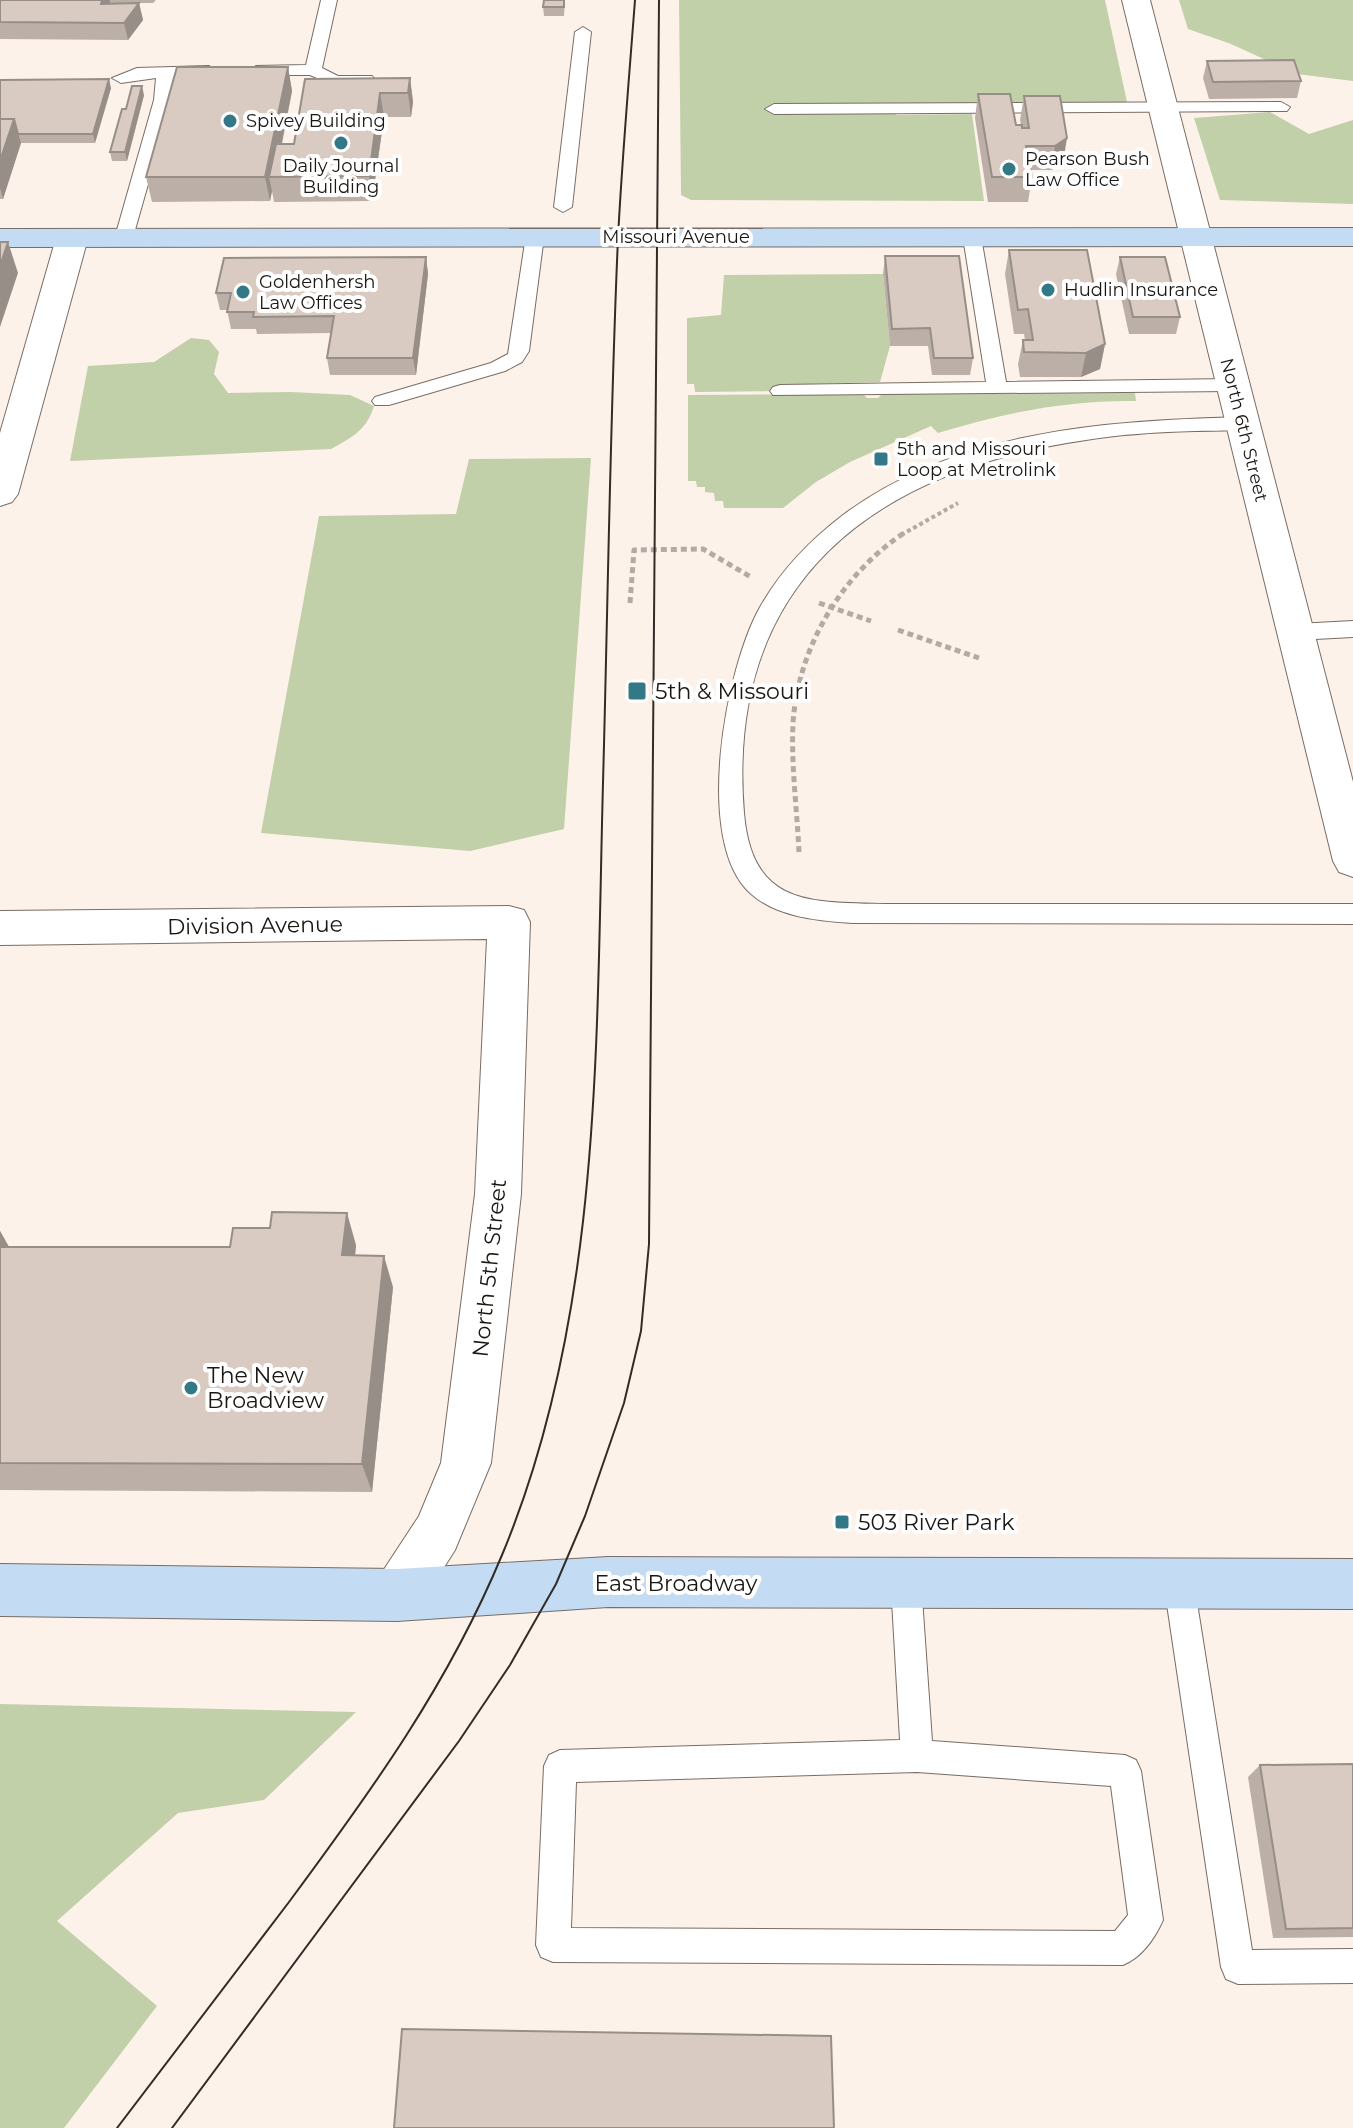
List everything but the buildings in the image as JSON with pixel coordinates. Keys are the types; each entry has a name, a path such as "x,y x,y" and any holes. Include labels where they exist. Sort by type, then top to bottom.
{"main road":[{"name":"Missouri Avenue","path":"0,238 1353,237"},
{"name":"East Broadway","path":"0,1590 397,1595 608,1582 1353,1584"}],"street":[{"name":"North 6th Street","path":"1136,0 1353,861"},
{"path":"0,494 72,238"},
{"name":"Division Avenue","path":"0,928 509,922"},
{"name":"North 5th Street","path":"397,1595 437,1533 466,1463 498,1194 509,922"}],"lane":[{"path":"313,70 329,0"},
{"path":"563,207 583,32"},
{"path":"121,78 137,73 313,70 335,81 378,80"},
{"path":"124,237 163,100 165,72"},
{"path":"774,109 1281,107"},
{"path":"382,401 498,367 515,358 519,351 535,236"},
{"path":"972,237 997,389"},
{"path":"780,391 1233,385"},
{"path":"1242,423 1119,430 1011,446 949,467 900,490 854,518 797,570 781,590 756,638 740,699 736,734 733,772 735,847 745,870 759,887 787,902 826,911 885,914 1353,914"},
{"path":"1296,632 1353,629"},
{"path":"906,1583 917,1756"},
{"path":"1179,1584 1238,1967 1353,1966"},
{"path":"917,1756 1125,1771 1146,1920 1123,1948 553,1945 560,1766 917,1756"}],"path":[{"path":"799,852 794,761 795,704 808,651 850,581 893,541 958,503"},
{"path":"630,603 634,550 703,549 759,582"},
{"path":"832,607 871,621"},
{"path":"898,630 979,658"}],"green space":[{"path":"679,0 1105,0 1127,102 1105,106 895,110 896,115 972,114 984,201 691,200 681,195"},
{"path":"1179,0 1353,0 1353,81 1297,74 1231,44 1188,29"},
{"path":"1270,112 1309,134 1353,120 1353,204 1220,200 1194,118"},
{"path":"883,274 890,346 880,382 776,385 776,391 695,392 694,384 687,384 687,318 721,315 724,275"},
{"path":"191,338 209,340 219,352 214,374 228,393 350,395 374,406 371,414 357,432 331,449 70,461 88,366 154,362"},
{"path":"1135,393 1136,401 1036,409 938,433 931,426 850,462 816,482 783,508 724,508 723,501 715,501 714,493 705,492 705,487 697,487 696,481 688,481 688,395 863,394 867,398 878,398 882,394"},
{"path":"591,458 564,829 470,851 261,833 319,516 456,514 469,459"},
{"path":"0,1704 356,1712 264,1800 178,1813 57,1921 157,2006 64,2128 0,2128"}],"tram line":[{"path":"117,2128 320,1860 379,1777 433,1692 481,1603 502,1555 535,1463 559,1368 576,1272 588,1175 595,1076 615,306 635,0"},
{"path":"172,2128 459,1741 510,1665 556,1584 585,1516 624,1403 641,1331 649,1244 659,0"}],"place":[{"name":"Spivey Building","path":"230,121"},
{"name":"Daily Journal Building","path":"341,143"},
{"name":"Pearson Bush Law Office","path":"1009,169"},
{"name":"Hudlin Insurance","path":"1048,290"},
{"name":"Goldenhersh Law Offices","path":"243,292"},
{"name":"5th and Missouri Loop at Metrolink","path":"881,459"},
{"name":"5th & Missouri","path":"637,691"},
{"name":"The New Broadview","path":"191,1388"},
{"name":"503 River Park","path":"842,1522"}]}
